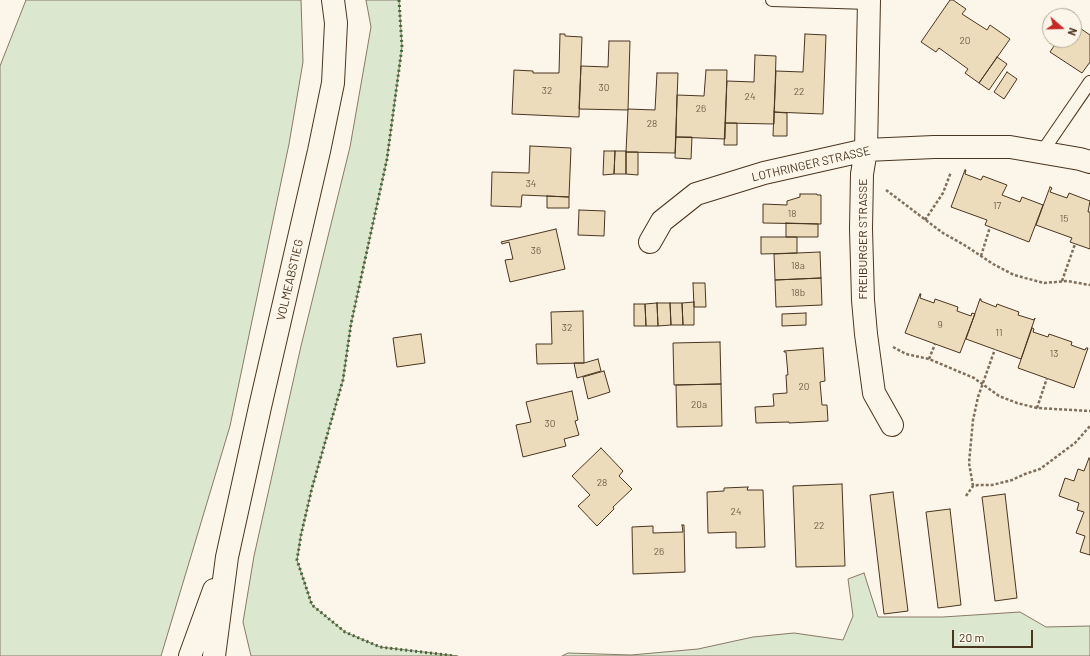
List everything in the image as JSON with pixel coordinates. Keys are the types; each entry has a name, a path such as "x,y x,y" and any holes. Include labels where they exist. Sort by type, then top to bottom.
{"street":[{"name":"VOLMEABSTIEG","path":"217,650 227,557 260,407 318,159 333,83 336,24 333,0"},
{"name":"FREIBURGER STRASSE","path":"869,1 866,150 862,174 860,229 863,300 874,393 892,425"},
{"name":"LOTHRINGER STRASSE","path":"650,242 662,221 696,194 764,173 866,150 1010,147 1090,162"},
{"name":"VOLMEABSTIEG","path":"190,656 227,557"}],"lane":[{"path":"772,0 869,1"},
{"path":"1042,152 1090,82"}],"path":[{"path":"925,220 944,193 953,167 953,147"},
{"path":"862,174 899,199 943,233 966,246 992,264 1014,275 1044,283 1062,282 1090,285"},
{"path":"981,256 990,227"},
{"path":"1062,282 1075,244"},
{"path":"866,334 906,354 929,359 974,378 999,396 1017,403 1037,408 1090,412"},
{"path":"929,359 935,344"},
{"path":"973,486 969,463 970,441 978,397 995,349"},
{"path":"1037,408 1047,378"},
{"path":"966,496 973,486 1012,480 1040,469 1075,443 1090,426"}],"green space":[{"path":"26,0 301,0 303,62 289,144 230,426 161,656 0,656 0,66"},
{"path":"366,0 399,0 402,47 387,159 351,324 343,380 312,488 297,560 312,605 345,632 380,647 458,656 251,656 243,622 254,556 301,346 350,147 371,27"},
{"path":"864,573 878,617 943,617 1020,612 1046,627 1090,626 1090,656 562,656 568,653 631,655 698,649 753,637 794,633 843,640 853,616 848,579"}],"building":[{"path":"950,0 953,0 966,9 962,14 987,30 990,25 1010,39 979,83 965,73 968,69 939,48 936,52 921,42"},
{"path":"1082,30 1090,35 1090,62 1082,73 1050,52 1053,48 1082,48"},
{"path":"560,34 565,34 565,36 582,37 579,117 512,114 514,70 533,71 533,73 559,73"},
{"path":"805,34 826,35 823,114 774,112 776,71 803,72"},
{"path":"609,41 630,41 628,110 579,109 581,66 608,67"},
{"path":"755,55 776,56 774,124 725,123 727,81 754,82"},
{"path":"997,57 1007,64 989,90 979,83"},
{"path":"706,70 727,70 725,139 676,137 677,95 704,96"},
{"path":"1007,72 1017,79 1004,99 994,92"},
{"path":"657,73 678,73 675,153 626,152 628,109 655,110"},
{"path":"774,112 787,113 787,136 773,136"},
{"path":"725,123 737,123 737,145 724,145"},
{"path":"676,137 692,137 691,159 675,158"},
{"path":"530,146 571,148 569,197 522,195 521,207 491,206 492,172 529,173"},
{"path":"604,151 615,151 614,174 603,175"},
{"path":"615,151 626,151 626,174 614,174"},
{"path":"626,152 638,152 638,175 626,174"},
{"path":"965,170 965,174 981,180 983,176 1007,185 1002,195 1020,202 1022,197 1043,205 1029,242 985,225 987,220 951,207"},
{"path":"1050,187 1052,188 1050,192 1067,198 1069,193 1090,201 1088,212 1090,212 1090,249 1070,242 1072,238 1036,225"},
{"path":"800,194 821,195 821,224 763,223 763,204 787,205 787,201 800,197"},
{"path":"547,196 569,197 569,208 547,208"},
{"path":"579,210 605,211 604,236 578,235"},
{"path":"786,223 818,224 818,237 786,237"},
{"path":"556,229 565,269 510,282 505,260 513,259 509,242 502,244 501,242"},
{"path":"761,237 797,237 797,253 761,254"},
{"path":"820,252 821,278 775,280 774,254"},
{"path":"821,278 822,305 776,307 775,280"},
{"path":"693,283 705,283 706,307 694,307"},
{"path":"920,294 920,298 934,303 935,299 958,307 957,311 971,316 972,313 975,314 960,353 905,333"},
{"path":"980,299 981,301 996,307 997,304 1019,312 1018,315 1034,320 1035,318 1021,359 966,339"},
{"path":"694,302 694,325 683,325 682,303"},
{"path":"657,303 670,303 671,325 658,326"},
{"path":"657,303 658,326 646,326 645,304"},
{"path":"670,303 682,303 683,325 671,325"},
{"path":"634,304 645,304 646,326 634,326"},
{"path":"583,311 584,363 537,364 536,344 552,344 551,312"},
{"path":"806,313 806,325 782,326 782,314"},
{"path":"1032,328 1034,329 1033,332 1048,337 1049,334 1072,342 1071,345 1085,350 1088,348 1074,388 1018,368"},
{"path":"421,334 425,363 397,367 393,338"},
{"path":"720,342 721,384 674,385 673,343"},
{"path":"823,348 825,381 820,382 822,405 827,405 828,421 756,423 755,407 774,406 773,394 787,393 786,375 788,375 786,352 784,351"},
{"path":"598,359 601,371 577,378 574,363 584,363"},
{"path":"604,371 610,392 588,399 583,377"},
{"path":"721,384 722,426 677,427 676,385"},
{"path":"572,391 578,420 575,421 579,435 564,439 566,446 523,457 516,425 531,422 526,402"},
{"path":"601,448 623,471 619,476 632,489 613,507 614,509 597,526 578,506 590,495 572,476"},
{"path":"1089,458 1090,555 1080,552 1085,536 1076,533 1084,512 1077,510 1079,503 1059,496 1065,478 1074,481 1078,469 1084,471"},
{"path":"842,484 845,566 796,567 793,486"},
{"path":"748,487 747,490 763,490 765,547 736,548 736,532 708,533 707,492 724,491 724,488"},
{"path":"893,492 908,611 884,614 870,495"},
{"path":"1005,494 1017,598 995,601 982,497"},
{"path":"950,509 961,605 938,608 926,512"},
{"path":"682,525 684,525 685,572 633,574 632,527 653,526 653,533 683,532"}],"hedge":[{"path":"399,0 402,47 387,159 351,324 343,380 312,488 297,560 312,605 345,632 380,647 455,656"}]}
